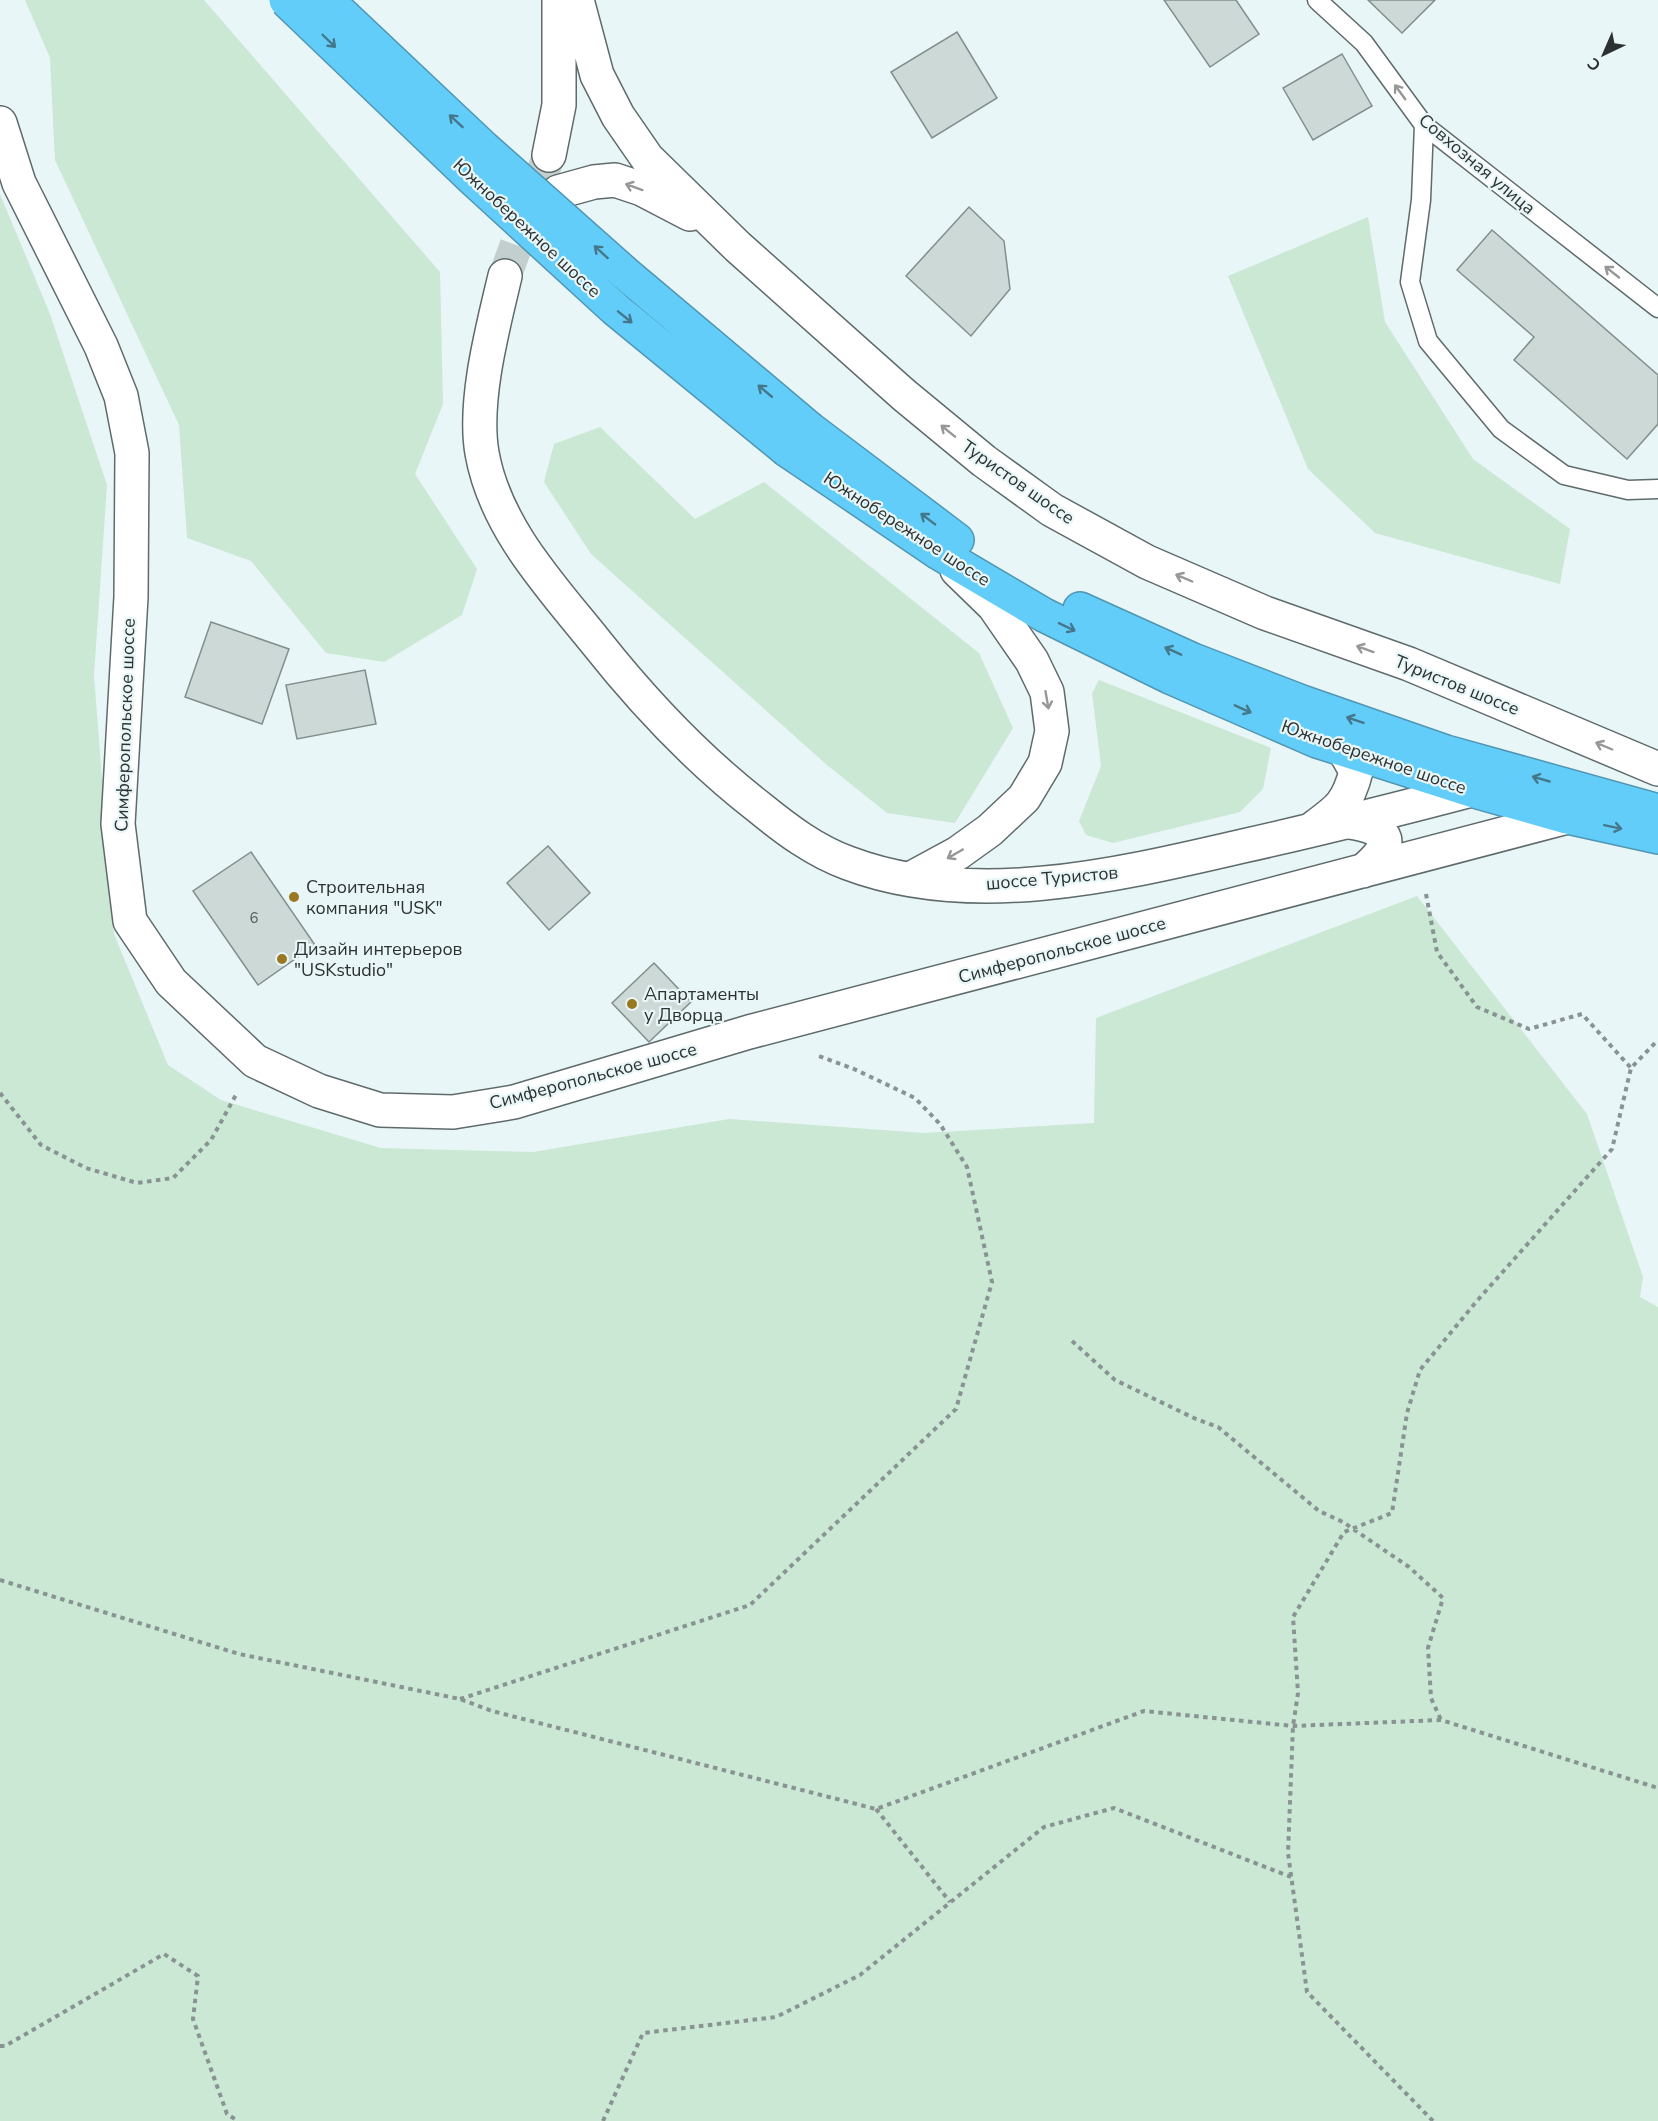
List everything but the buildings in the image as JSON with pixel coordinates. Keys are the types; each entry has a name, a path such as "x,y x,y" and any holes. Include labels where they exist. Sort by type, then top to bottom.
{"highway":[{"name":"Южнобережное шоссе","path":"286,0 473,179 615,309 798,439 996,565 1059,600 1193,660 1302,702 1446,752 1658,811"},
{"name":"Южнобережное шоссе","path":"327,0 484,148 626,274 798,439 939,554 1044,615 1170,677 1317,741 1471,790 1567,817 1658,837"}],"main road":[{"path":"549,154 559,105 559,0"},
{"name":"Туристов шоссе","path":"577,0 597,75 618,116 647,158 738,247 904,395 984,461 1052,510 1147,562 1265,613 1409,664 1658,769"},
{"name":"Симферопольское шоссе","path":"0,123 19,183 101,346 121,396 132,453 131,597 118,824 130,921 171,982 255,1061 319,1091 380,1110 453,1112 514,1101 749,1032 1567,817"},
{"path":"526,219 558,192 594,182 615,180 642,189 693,215 738,247"},
{"path":"505,276 493,329 480,414 482,453 496,498 516,539 613,664 662,719 722,778 792,834 845,862 879,873 910,879 958,853 982,836 1024,798 1046,763 1052,731 1047,692 1032,661 994,606 939,554"},
{"path":"1309,832 1336,811 1351,791 1356,771 1344,750"},
{"name":"шоссе Туристов","path":"910,879 936,884 1002,886 1057,882 1139,870 1309,832 1471,790"},
{"path":"1349,822 1369,825 1380,830 1385,838 1385,847 1379,857 1363,871"}],"lane":[{"name":"Совхозная улица","path":"1317,0 1364,43 1424,125 1658,308"},
{"path":"1424,125 1421,200 1410,282 1428,341 1501,429 1564,475 1628,490 1658,489"}],"path":[{"path":"1418,856 1437,952 1477,1006 1529,1029 1582,1014 1631,1068"},
{"path":"1433,2121 1307,1992 1288,1853 1293,1726 1298,1693 1293,1617 1344,1532 1392,1513 1407,1413 1420,1370 1476,1302 1612,1149 1631,1068 1658,1040"},
{"path":"460,1699 750,1605 956,1409 992,1282 967,1167 940,1124 915,1098 854,1069 812,1054"},
{"path":"0,1093 41,1145 86,1168 137,1183 173,1178 211,1140 255,1061"},
{"path":"1072,1341 1115,1380 1196,1419 1218,1427 1319,1511 1353,1528 1409,1567 1443,1598 1428,1648 1431,1698 1441,1720"},
{"path":"0,1580 238,1654 460,1699 492,1711 876,1809 1144,1711 1293,1726 1441,1720 1658,1788"},
{"path":"603,2121 643,2033 776,2017 860,1975 1044,1827 1114,1808 1292,1878"},
{"path":"876,1809 950,1902"},
{"path":"0,2046 6,2046 164,1954 198,1976 193,2019 227,2114 238,2121"}],"green space":[{"path":"25,0 204,0 440,272 443,404 415,474 477,569 462,615 384,662 326,653 251,561 187,538 179,425 55,160 50,58"},
{"path":"0,194 50,314 107,485 94,675 114,934 168,1065 221,1100 381,1148 533,1152 729,1119 924,1133 1094,1123 1096,1018 1417,896 1587,1114 1643,1277 1640,1297 1658,1307 1658,2121 0,2121"},
{"path":"1368,217 1385,322 1473,459 1570,529 1560,584 1375,533 1308,469 1228,276"},
{"path":"600,427 695,519 764,482 979,653 1013,728 955,823 887,813 827,765 591,554 544,482 554,444"},
{"path":"1099,680 1271,748 1263,789 1240,812 1113,843 1086,835 1079,821 1101,766 1092,693"}],"tunnel":[{"path":"505,276 549,155"}],"place":[{"name":"Строительная компания \"USK\"","path":"294,897"},
{"name":"Дизайн интерьеров \"USKstudio\"","path":"282,959"},
{"name":"Апартаменты у Дворца","path":"632,1004"}]}
